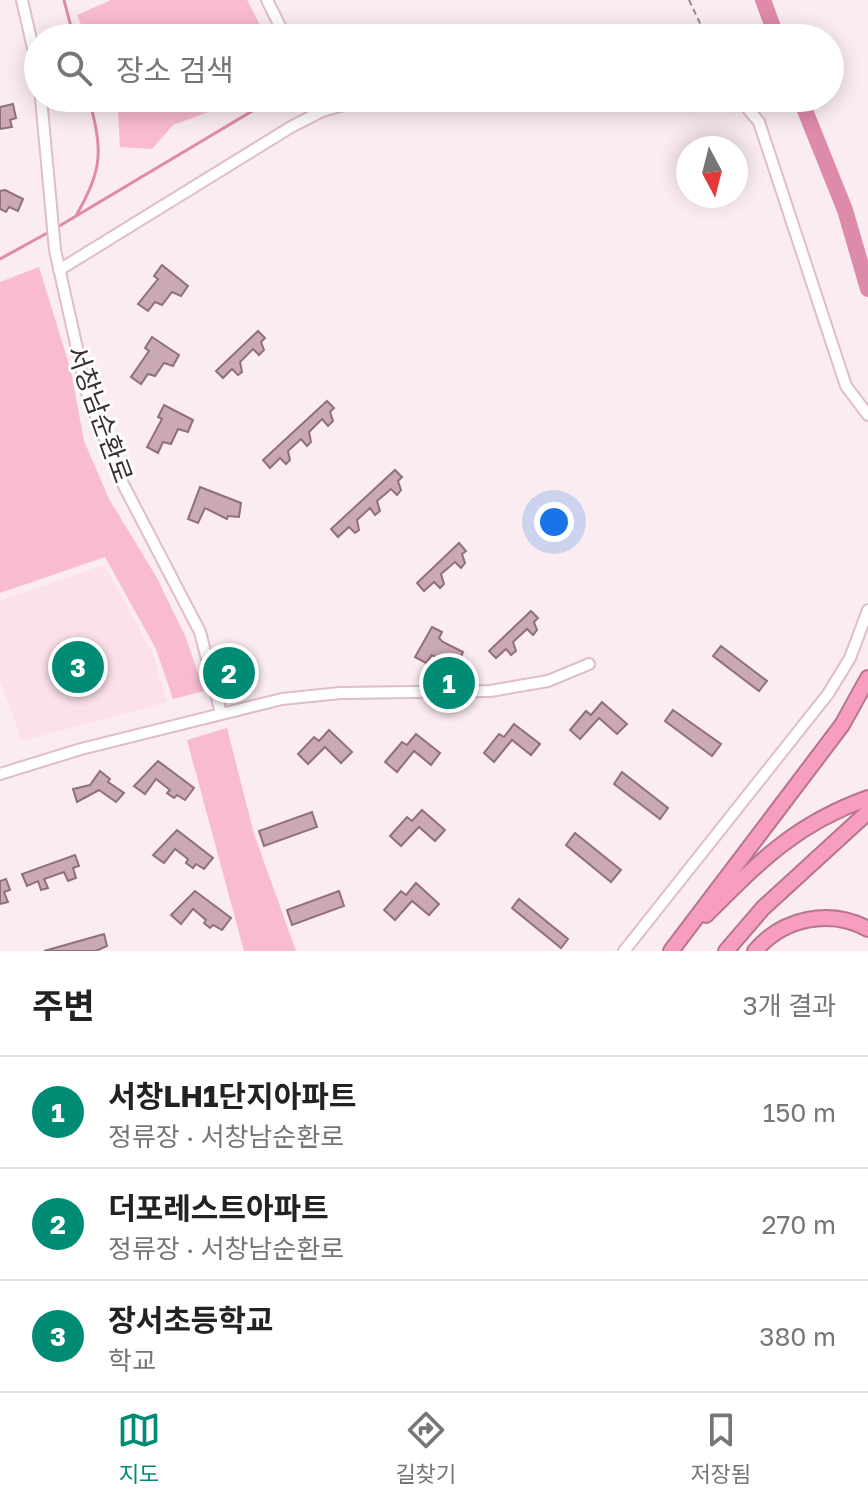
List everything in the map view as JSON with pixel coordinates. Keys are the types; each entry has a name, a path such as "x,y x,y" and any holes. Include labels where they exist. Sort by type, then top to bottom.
{"highway":[{"path":"674,948 834,736 868,678"},
{"path":"674,948 773,848 849,804 868,798"},
{"path":"726,951 763,908 868,812"},
{"path":"755,951 789,924 813,918 840,919 868,929"}],"street":[{"path":"22,0 27,24"},
{"path":"267,0 279,24"},
{"name":"서창남순환로","path":"42,112 55,250 73,340 104,441 200,632 221,713"},
{"path":"59,270 190,192 306,112"},
{"path":"751,112 759,122 846,386 868,415"},
{"path":"624,951 828,694 850,658 868,610"},
{"path":"0,774 282,699 340,693 490,691 548,681 589,664"}],"path":[{"path":"689,0 700,24"}],"shaded area":[{"path":"111,0 247,0 260,24 81,24 77,15"},
{"path":"209,112 173,125 152,149 120,147 118,113"},
{"path":"39,267 71,371 84,441 109,499 157,578 186,638 204,691 173,699 156,649 105,557 0,593 0,282"},
{"path":"104,565 152,652 167,702 22,741 0,681 0,601"},
{"path":"227,728 254,834 296,951 244,951 187,740"}],"building":[{"path":"13,104 16,118 10,120 12,127 0,129 0,107"},
{"path":"5,190 23,199 18,211 9,207 6,212 0,209 0,191"},
{"path":"162,265 188,286 181,296 172,292 162,305 155,302 148,311 138,304 158,279 154,276"},
{"path":"258,331 265,338 261,342 264,350 259,355 253,349 240,362 242,372 238,375 232,369 223,378 216,371"},
{"path":"152,337 179,355 173,366 164,363 155,376 148,374 141,384 131,377 149,351 145,348"},
{"path":"327,401 334,408 330,412 333,421 328,426 322,419 309,432 311,442 307,446 301,439 288,451 290,460 286,464 280,458 270,468 263,460"},
{"path":"164,405 193,420 188,432 178,429 171,444 163,442 158,453 147,447 162,419 158,417"},
{"path":"395,470 402,477 398,481 401,490 397,495 391,489 377,501 380,511 375,515 370,508 357,520 359,530 355,533 349,527 338,537 331,529"},
{"path":"200,487 241,503 239,517 228,516 227,519 205,508 198,523 188,519"},
{"path":"459,543 466,551 462,554 465,563 461,568 455,562 441,574 444,584 440,588 434,582 424,591 417,583"},
{"path":"531,611 538,618 534,622 537,630 533,635 527,629 513,642 516,651 511,655 506,649 496,658 489,651"},
{"path":"432,627 442,632 439,638 443,642 463,652 458,663 451,659 447,663 432,655 426,663 415,657"},
{"path":"721,646 767,681 759,691 713,656"},
{"path":"602,702 627,724 617,734 599,718 580,739 570,730 586,711 591,715"},
{"path":"673,710 721,744 712,756 665,721"},
{"path":"514,724 540,744 531,755 512,740 494,762 484,753 499,734 504,737"},
{"path":"329,730 352,752 341,763 325,747 308,764 298,754 314,737 319,741"},
{"path":"416,734 440,753 431,765 414,751 397,772 385,762 402,742 407,745"},
{"path":"158,761 194,788 185,800 167,793 170,790 156,779 145,794 134,786"},
{"path":"100,771 110,779 108,782 124,793 116,802 99,790 77,802 73,789 90,785"},
{"path":"622,772 668,808 660,819 614,784"},
{"path":"422,810 445,830 435,841 419,827 401,846 390,836 407,817 412,821"},
{"path":"312,812 317,827 264,846 259,831"},
{"path":"177,830 213,858 204,869 196,864 193,868 186,863 188,859 175,849 164,863 153,855"},
{"path":"575,833 621,870 611,882 566,845"},
{"path":"75,855 79,866 73,868 76,878 68,881 64,872 44,879 48,888 41,890 38,881 27,886 22,874"},
{"path":"6,879 10,890 4,892 8,902 0,904 0,881"},
{"path":"416,883 439,904 429,915 412,901 395,920 384,910 401,891 406,895"},
{"path":"195,891 231,918 222,930 213,925 210,928 193,909 181,924 171,915"},
{"path":"339,891 344,906 292,925 287,910"},
{"path":"519,899 568,939 561,948 512,908"},
{"path":"104,934 107,946 96,951 44,951"}],"waterway":[{"path":"64,0 70,24"},
{"path":"763,0 772,24"},
{"path":"77,214 92,183 98,158 92,112"},
{"path":"56,228 251,112"},
{"path":"806,112 845,210 868,289"},
{"path":"0,259 49,232"}],"place":[{"name":"장서초등학교","path":"78,667"},
{"name":"더포레스트아파트","path":"229,673"},
{"name":"서창LH1단지아파트","path":"449,683"}]}
